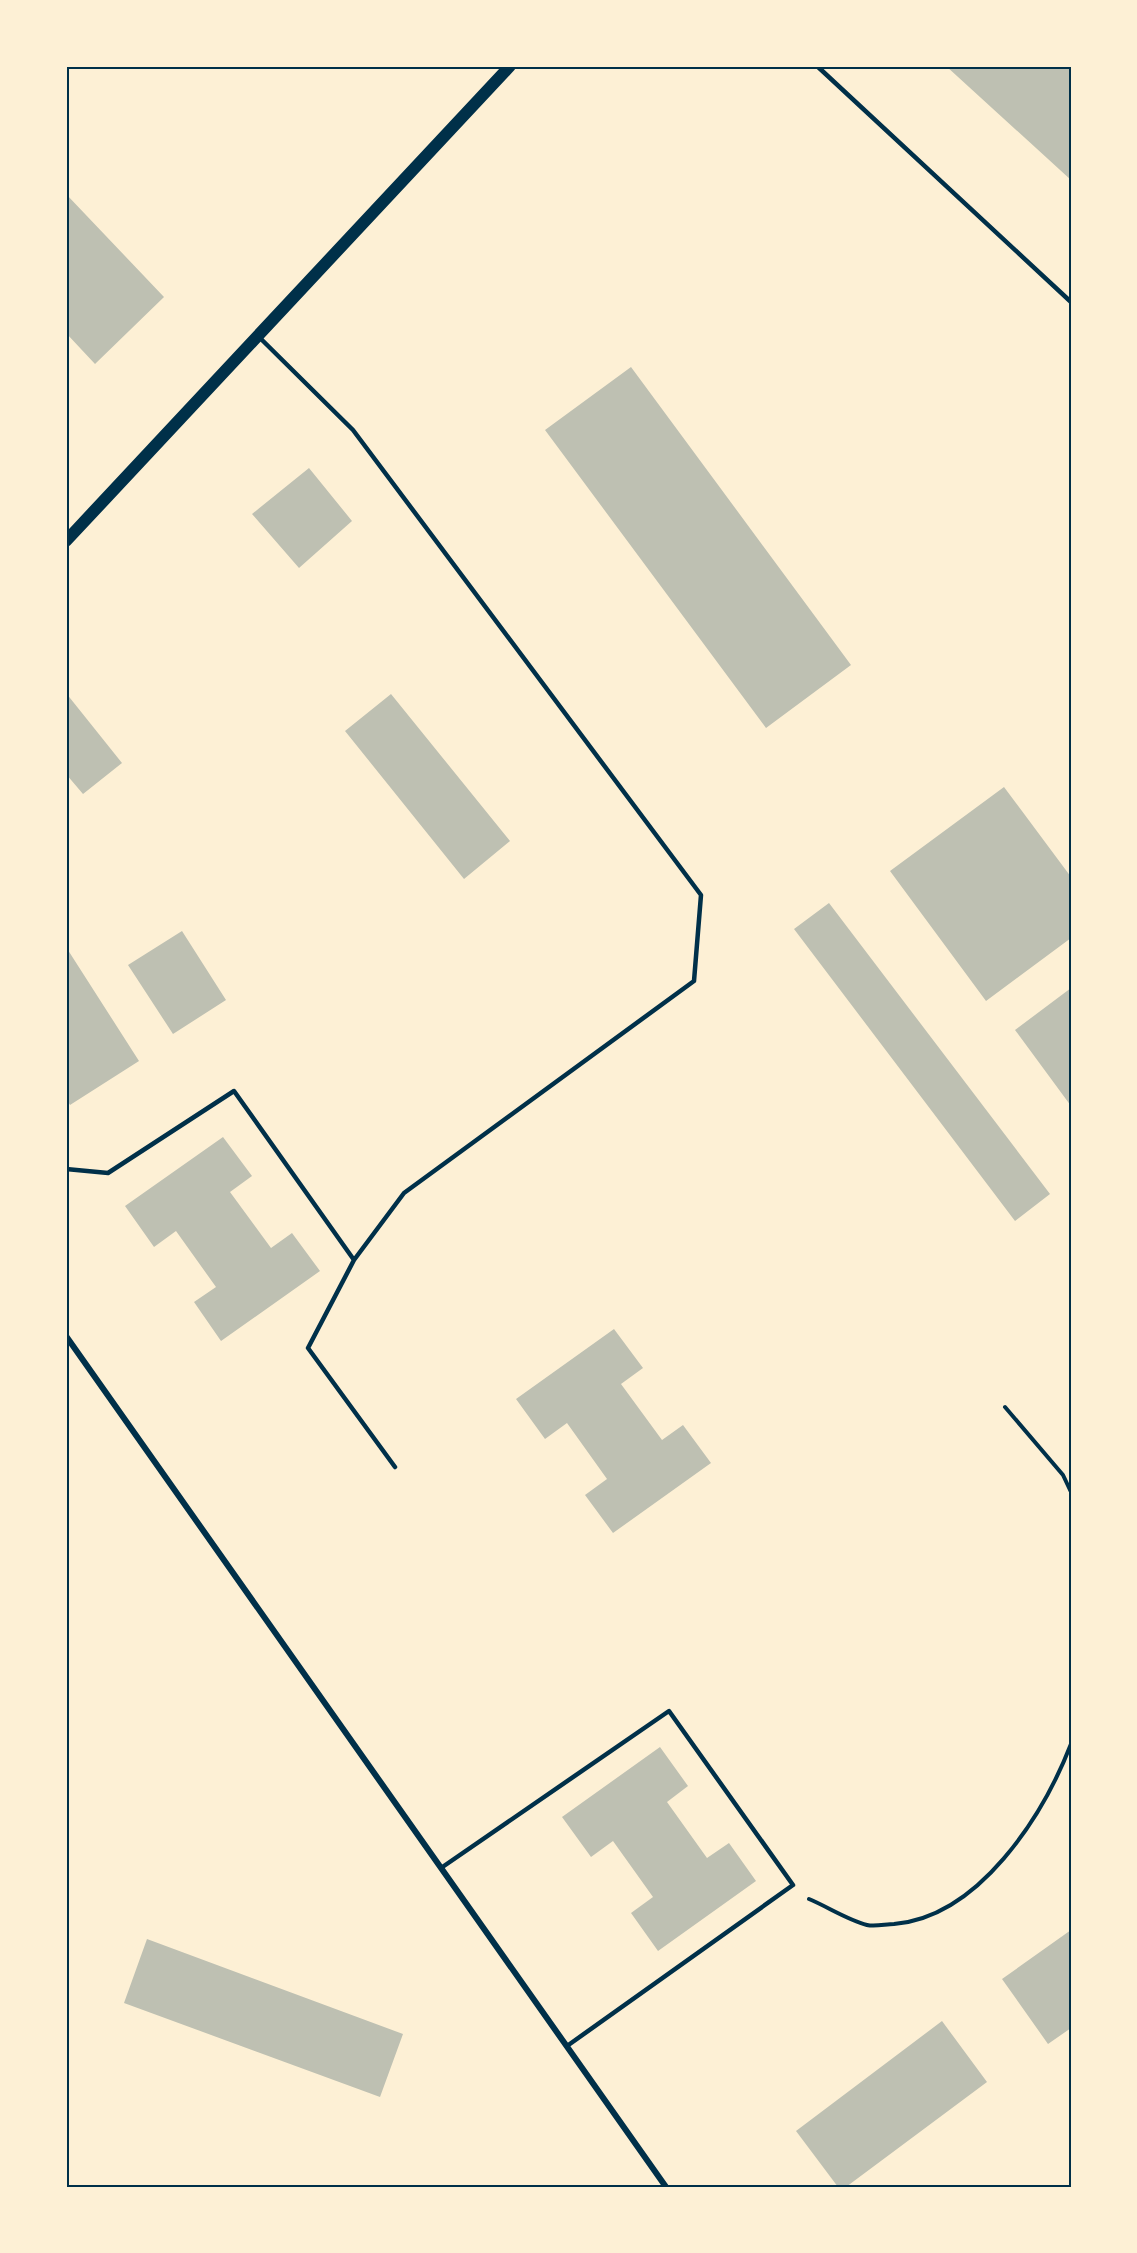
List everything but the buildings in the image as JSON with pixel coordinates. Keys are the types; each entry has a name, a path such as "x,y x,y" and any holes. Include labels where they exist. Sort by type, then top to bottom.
{"main road":[{"path":"66,541 510,66"}],"street":[{"path":"66,1336 666,2187"}],"lane":[{"path":"817,66 1071,302"},
{"path":"258,336 353,430 701,895 694,981 404,1193 354,1260 308,1348 395,1467"},
{"path":"66,1169 108,1173 234,1091 354,1260"},
{"path":"441,1868 669,1711 793,1885 567,2046"}],"path":[{"path":"1005,1407 1063,1475 1071,1492"},
{"path":"793,1885 801,1895 868,1926 910,1923 956,1904 1012,1850 1057,1780 1071,1744"}]}
